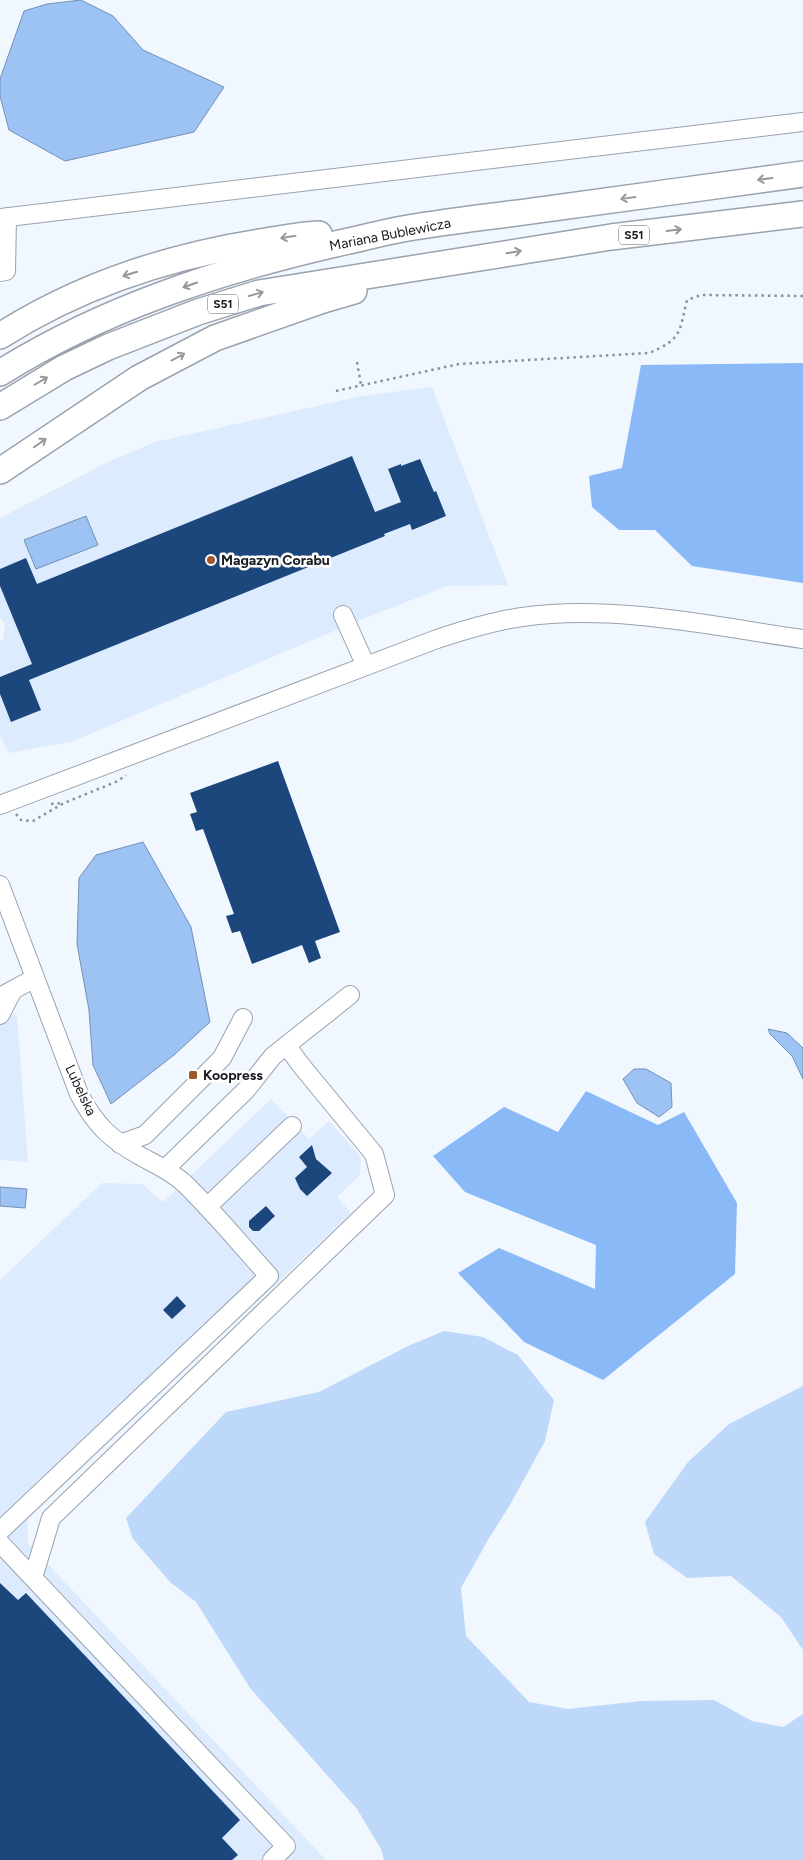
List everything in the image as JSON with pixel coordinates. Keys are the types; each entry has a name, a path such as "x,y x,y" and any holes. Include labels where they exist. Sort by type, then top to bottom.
{"highway":[{"name":"Mariana Bublewicza","path":"0,373 62,339 152,298 262,262 406,228 803,174"},
{"name":"S51","path":"0,407 64,368 108,348 198,312 260,293 611,238 803,214"},
{"path":"0,336 54,306 123,276 201,253 309,234 406,228"},
{"path":"0,471 139,378 215,338 323,300 465,260"}],"street":[{"path":"0,272 6,272 3,217 803,122"},
{"path":"7,807 436,639 467,629 521,617 546,614 605,613 803,638"},
{"path":"343,616 366,666"},
{"name":"Lubelska","path":"0,885 79,1094 91,1116 105,1132 120,1144 165,1168 183,1182 270,1276 0,1531"},
{"path":"0,1015 3,995 35,978"},
{"path":"165,1168 246,1090 273,1056 350,995"},
{"path":"120,1144 145,1135 222,1058 243,1018"},
{"path":"33,1578 50,1518 385,1195 374,1154 287,1046"},
{"path":"207,1207 292,1126"},
{"path":"0,1543 286,1846 272,1860"}],"path":[{"path":"336,391 459,364 649,353 667,345 679,333 687,300 701,295 803,296"},
{"path":"357,362 361,385"},
{"path":"7,807 21,820 33,821 64,803 118,781 131,771"}],"shaded area":[{"path":"81,0 113,16 143,50 224,87 194,132 65,161 9,130 0,96 0,79 24,11 47,4"},
{"path":"803,363 803,583 692,566 655,530 619,530 592,507 589,476 622,468 641,365"},
{"path":"432,387 508,585 447,586 358,621 71,742 9,753 0,736 0,642 3,639 5,624 0,617 0,518 112,460 155,442 361,396"},
{"path":"86,516 98,545 36,569 24,540"},
{"path":"143,842 191,927 210,1022 174,1055 111,1104 93,1065 89,1010 77,944 79,878 96,855"},
{"path":"17,1014 28,1162 0,1160 0,1019"},
{"path":"768,1029 787,1033 803,1048 803,1079 792,1056 770,1034"},
{"path":"634,1069 646,1069 671,1083 672,1107 659,1117 637,1103 623,1079"},
{"path":"586,1091 658,1125 684,1112 737,1203 735,1274 603,1380 524,1342 458,1273 499,1248 595,1289 596,1245 465,1192 433,1156 504,1107 558,1132"},
{"path":"271,1099 309,1139 329,1121 361,1157 360,1175 337,1197 351,1213 28,1519 28,1543 326,1860 0,1860 0,1280 102,1183 142,1184 163,1202"},
{"path":"0,1187 27,1189 25,1208 0,1206"},
{"path":"444,1331 483,1337 518,1355 554,1400 545,1441 461,1588 466,1636 529,1702 568,1709 641,1701 714,1700 752,1721 783,1727 803,1714 803,1860 384,1860 381,1849 357,1809 250,1688 196,1602 171,1583 133,1539 126,1518 226,1412 319,1392 408,1346"},
{"path":"803,1386 803,1650 781,1617 731,1576 687,1578 654,1554 645,1522 688,1462 729,1424"}],"building":[{"name":"Magazyn Corabu","path":"352,456 375,512 401,502 388,469 420,459 446,516 412,530 410,524 384,534 385,536 29,680 41,710 11,722 0,694 0,677 32,664 0,586 0,569 26,558 37,584"},
{"path":"278,761 340,932 315,941 321,958 309,963 302,945 252,964 240,931 232,933 226,916 234,914 203,829 196,831 190,814 197,812 190,793"},
{"path":"312,1145 316,1159 332,1173 307,1196 300,1189 295,1178 307,1167 299,1157"},
{"path":"266,1206 275,1216 259,1231 253,1231 249,1227 249,1221"},
{"path":"177,1296 186,1306 172,1319 163,1310"},
{"path":"0,1583 18,1600 26,1593 240,1820 222,1838 238,1855 232,1860 0,1860"}],"place":[{"name":"Magazyn Corabu","path":"211,560"},
{"name":"Koopress","path":"193,1075"}]}
